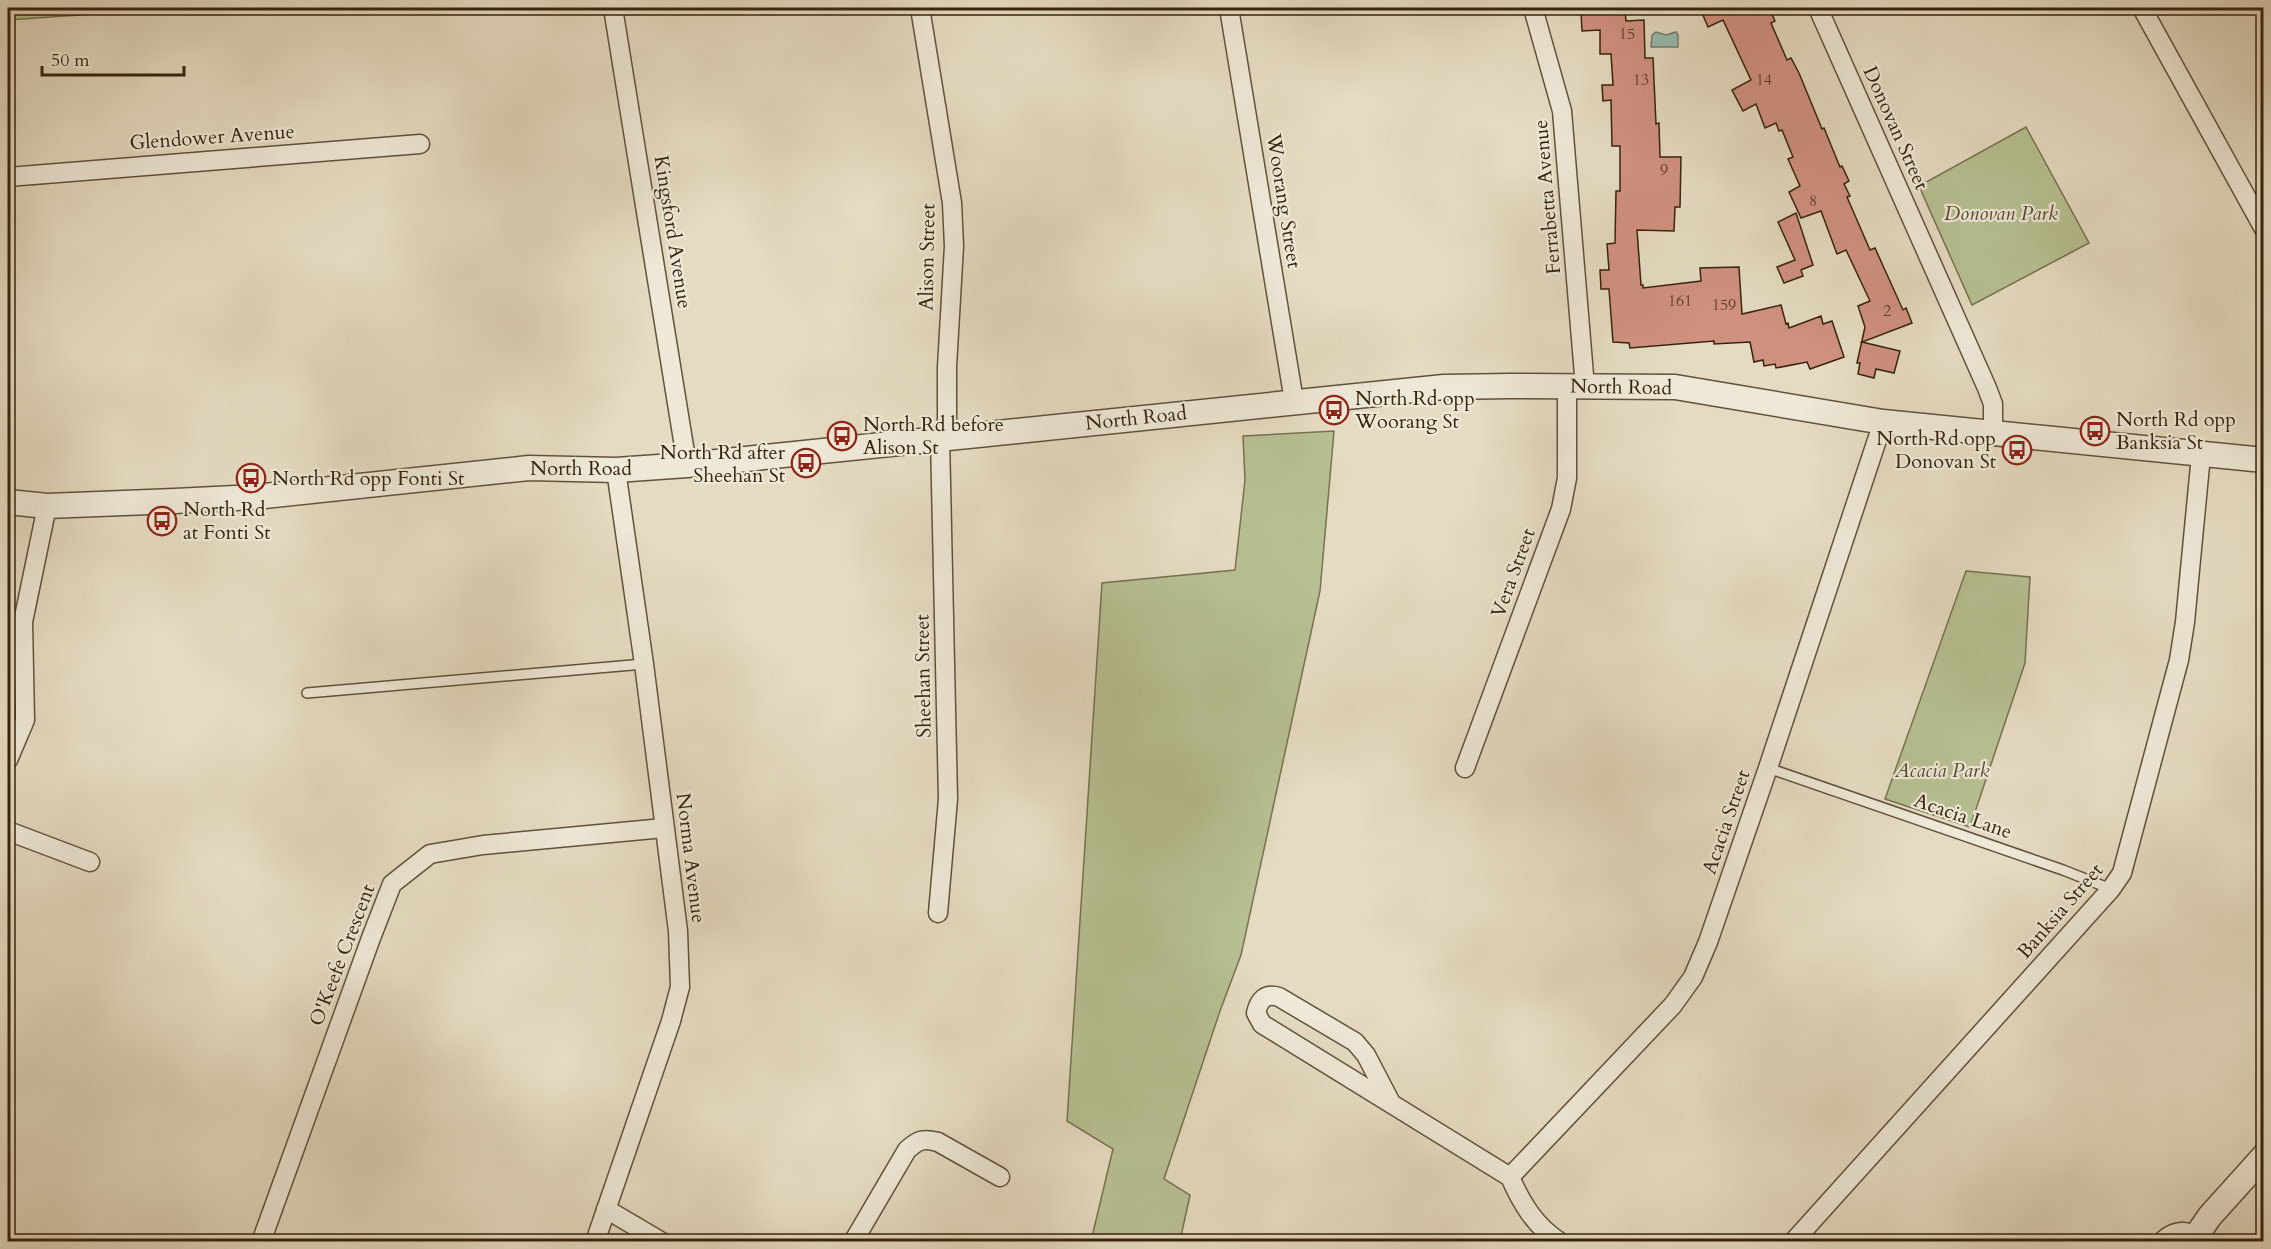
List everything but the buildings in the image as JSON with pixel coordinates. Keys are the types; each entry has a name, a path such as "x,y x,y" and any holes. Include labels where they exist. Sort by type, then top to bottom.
{"street":[{"name":"Kingsford Avenue","path":"613,8 687,465"},
{"name":"Alison Street","path":"920,8 952,203 954,246 944,438"},
{"name":"Woorang Street","path":"1229,8 1294,401"},
{"name":"Ferrabetta Avenue","path":"1533,8 1563,111 1576,387"},
{"name":"Donovan Street","path":"1818,8 1987,388 1992,404 1993,434"},
{"path":"2142,8 2264,229"},
{"name":"Glendower Avenue","path":"8,177 420,144"},
{"name":"North Road","path":"8,502 47,506 255,496 529,468 616,470 687,465 1444,387 1675,387 1882,422 2264,460"},
{"name":"Vera Street","path":"1465,768 1561,509 1567,478 1576,387"},
{"name":"Acacia Street","path":"1510,1177 1672,1005 1693,977 1708,942 1768,768 1882,422"},
{"name":"Sheehan Street","path":"938,913 948,799 944,438"},
{"name":"Banksia Street","path":"1793,1242 2111,890 2122,873 2179,660 2185,622 2200,455"},
{"name":"Norma Avenue","path":"594,1242 671,1021 680,987 678,932 644,664 616,470"},
{"path":"8,760 25,720 23,622 47,506"},
{"name":"O'Keefe Crescent","path":"261,1242 392,884 430,854 483,845 664,828"},
{"path":"8,831 90,862"},
{"path":"1391,1103 1366,1055 1355,1042 1279,997 1271,995 1258,1004 1256,1013 1262,1024 1510,1177 1532,1218 1560,1242"},
{"path":"853,1242 907,1150 917,1140 927,1139 938,1142 1000,1177"},
{"path":"2166,1242 2173,1236 2181,1234 2195,1240 2210,1216 2264,1156"},
{"path":"606,1209 662,1242"}],"lane":[{"path":"307,693 644,664"},
{"name":"Acacia Lane","path":"1768,768 2052,866 2111,890"}],"green space":[{"path":"8,8 182,8 8,20"},
{"name":"Donovan Park","path":"2026,127 2089,243 1972,305 1919,186"},
{"path":"1334,431 1320,591 1241,955 1164,1179 1190,1195 1180,1241 1091,1241 1113,1149 1067,1121 1102,583 1235,570 1245,480 1243,436"},
{"name":"Acacia Park","path":"1966,571 2030,577 2025,663 1970,827 1885,799"}],"shaded area":[{"path":"1656,32 1666,35 1676,32 1678,47 1651,47 1652,35"}],"place":[{"name":"North Rd opp Woorang St","path":"1334,410"},
{"name":"North Rd opp Banksia St","path":"2095,431"},
{"name":"North Rd before Alison St","path":"842,436"},
{"name":"North Rd opp Donovan St","path":"2017,450"},
{"name":"North Rd after Sheehan St","path":"806,463"},
{"name":"North Rd opp Fonti St","path":"251,478"},
{"name":"North Rd at Fonti St","path":"162,521"}]}
